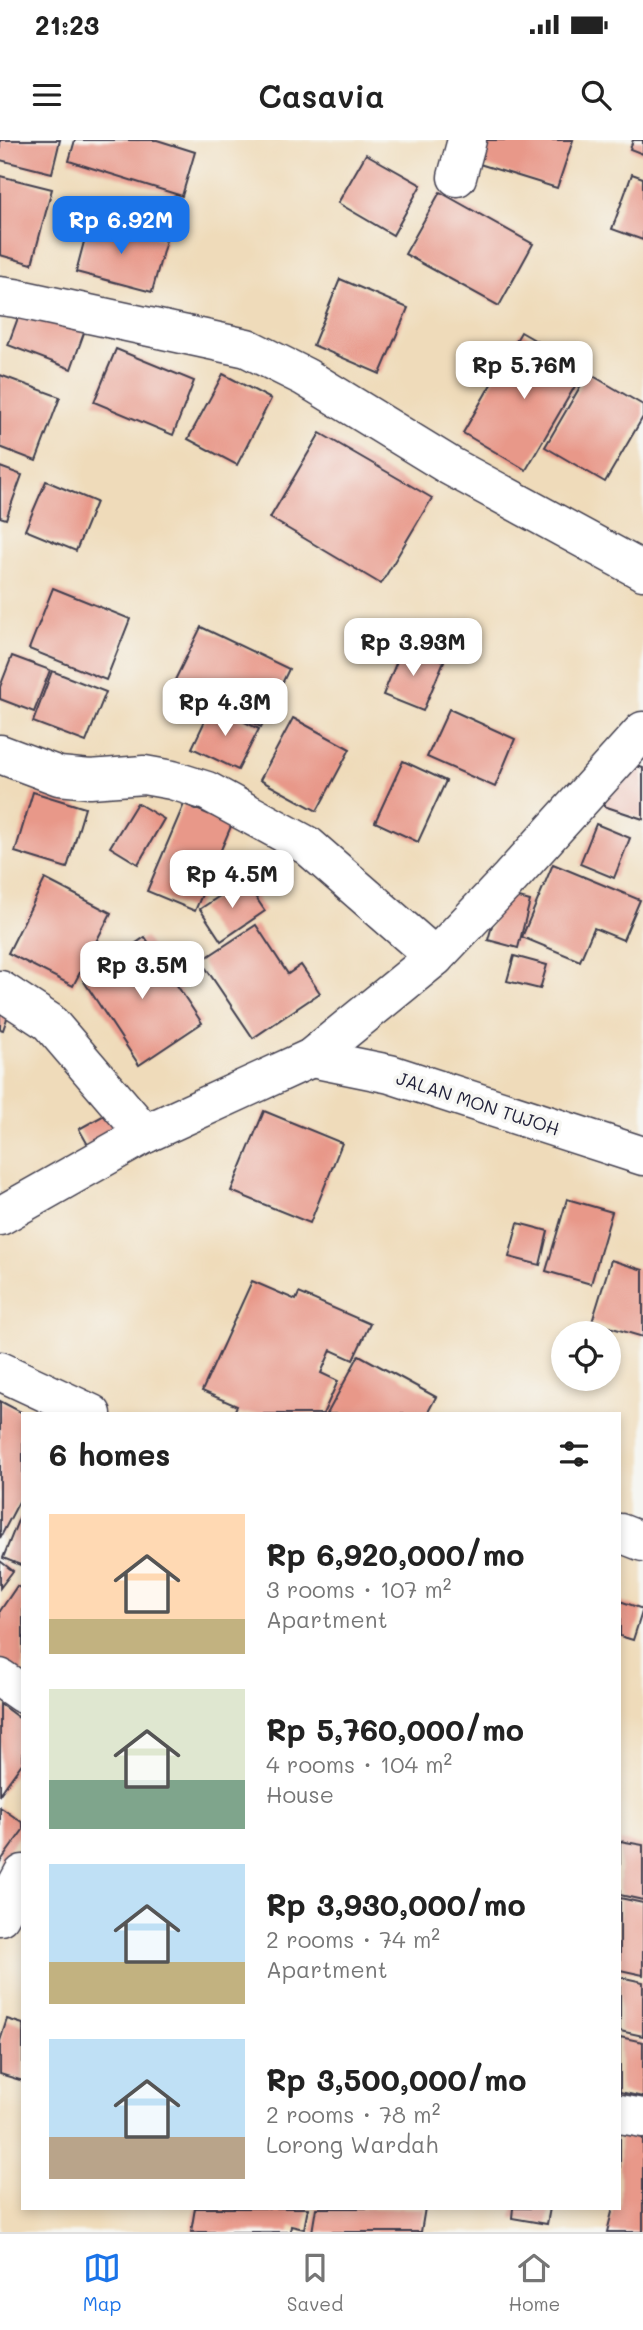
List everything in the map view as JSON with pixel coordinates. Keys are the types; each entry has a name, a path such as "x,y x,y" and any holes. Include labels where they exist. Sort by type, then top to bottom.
{"street":[{"path":"457,177 467,140"},
{"path":"0,296 247,348 304,377 450,466 643,570"},
{"path":"0,1216 145,1133 312,1058 435,957 643,731"},
{"path":"0,754 59,776 90,779 144,775 172,780 219,797 307,846 435,957"},
{"path":"0,990 49,1022 145,1133"},
{"name":"JALAN MON TUJOH","path":"312,1058 390,1074 643,1156"},
{"path":"0,1371 88,1412"},
{"path":"621,1534 643,1542"},
{"path":"0,1678 21,1693"},
{"path":"1,1912 21,1877"},
{"path":"621,2114 643,2118"}],"building":[{"path":"0,140 60,140 52,173 0,160"},
{"path":"75,140 157,140 195,152 182,196 69,161"},
{"path":"480,140 573,140 557,188 473,162"},
{"path":"633,140 643,140 643,154 630,149"},
{"path":"366,154 421,185 393,235 338,203"},
{"path":"632,174 643,178 643,240 612,229"},
{"path":"0,176 52,189 32,264 0,255"},
{"path":"440,192 533,244 499,306 405,254"},
{"path":"90,219 166,240 152,292 76,272"},
{"path":"340,279 408,308 380,374 313,345"},
{"path":"22,307 85,330 71,369 8,345"},
{"path":"521,332 585,369 526,470 463,433"},
{"path":"116,349 194,381 173,435 94,402"},
{"path":"588,373 643,405 643,417 605,482 545,447"},
{"path":"223,374 271,399 237,465 188,439"},
{"path":"0,375 60,397 36,461 0,447"},
{"path":"320,433 432,498 381,584 270,518"},
{"path":"0,467 22,475 6,519 0,517"},
{"path":"46,481 96,502 76,551 25,530"},
{"path":"53,588 130,619 106,680 29,649"},
{"path":"201,627 289,669 261,727 173,684"},
{"path":"404,644 444,661 423,711 383,695"},
{"path":"12,656 50,670 34,712 0,699 0,687"},
{"path":"52,671 106,692 86,742 33,722"},
{"path":"212,706 259,729 238,770 192,748"},
{"path":"449,709 515,739 495,787 427,757"},
{"path":"293,718 350,749 317,811 260,780"},
{"path":"618,760 643,768 643,819 604,806"},
{"path":"403,761 446,781 418,842 375,822"},
{"path":"33,792 85,808 67,868 15,852"},
{"path":"137,803 164,819 138,864 110,847"},
{"path":"184,804 232,824 195,911 147,891"},
{"path":"596,824 630,838 614,878 580,864"},
{"path":"553,864 640,900 623,940 594,928 580,961 522,937"},
{"path":"45,879 111,913 73,986 8,953"},
{"path":"244,880 265,911 221,941 200,909"},
{"path":"501,893 530,901 518,948 488,940"},
{"path":"256,925 288,974 301,965 320,993 253,1038 201,961"},
{"path":"145,937 202,1023 139,1065 83,980"},
{"path":"514,956 547,965 540,989 507,981"},
{"path":"0,997 13,1001 3,1030 0,1029"},
{"path":"117,1108 126,1124 88,1145 79,1129"},
{"path":"264,1111 342,1143 310,1223 231,1191"},
{"path":"567,1199 612,1212 591,1284 546,1271"},
{"path":"518,1223 548,1231 540,1265 509,1257"},
{"path":"611,1260 643,1270 643,1337 621,1331 621,1321 592,1321"},
{"path":"252,1281 296,1300 299,1293 370,1324 353,1360 331,1350 321,1373 338,1381 324,1412 234,1412 237,1406 202,1391"},
{"path":"359,1355 436,1397 428,1412 328,1412"},
{"path":"0,1401 21,1412 21,1498 0,1538"},
{"path":"19,1518 21,1565 3,1558"},
{"path":"0,1561 13,1571 0,1588"},
{"path":"17,1586 21,1589 21,1673 0,1659 0,1611"},
{"path":"621,1601 643,1609 633,1640 621,1636"},
{"path":"0,1704 21,1720 21,1765 0,1794"},
{"path":"0,1807 21,1822 21,1833 0,1862"},
{"path":"621,1841 643,1845 643,1900 621,1895"},
{"path":"621,1898 643,1903 643,1975 621,1970"},
{"path":"621,1977 643,1982 643,2036 621,2031"},
{"path":"7,2019 21,2023 21,2080 0,2074 0,2041"},
{"path":"621,2037 643,2042 643,2097 621,2092"},
{"path":"621,2133 643,2138 643,2232 607,2232 612,2210 621,2210"},
{"path":"195,2210 308,2210 304,2229 291,2226 290,2232 191,2232"},
{"path":"316,2210 425,2210 421,2232 312,2232"},
{"path":"513,2210 550,2210 547,2224 512,2218"}]}
